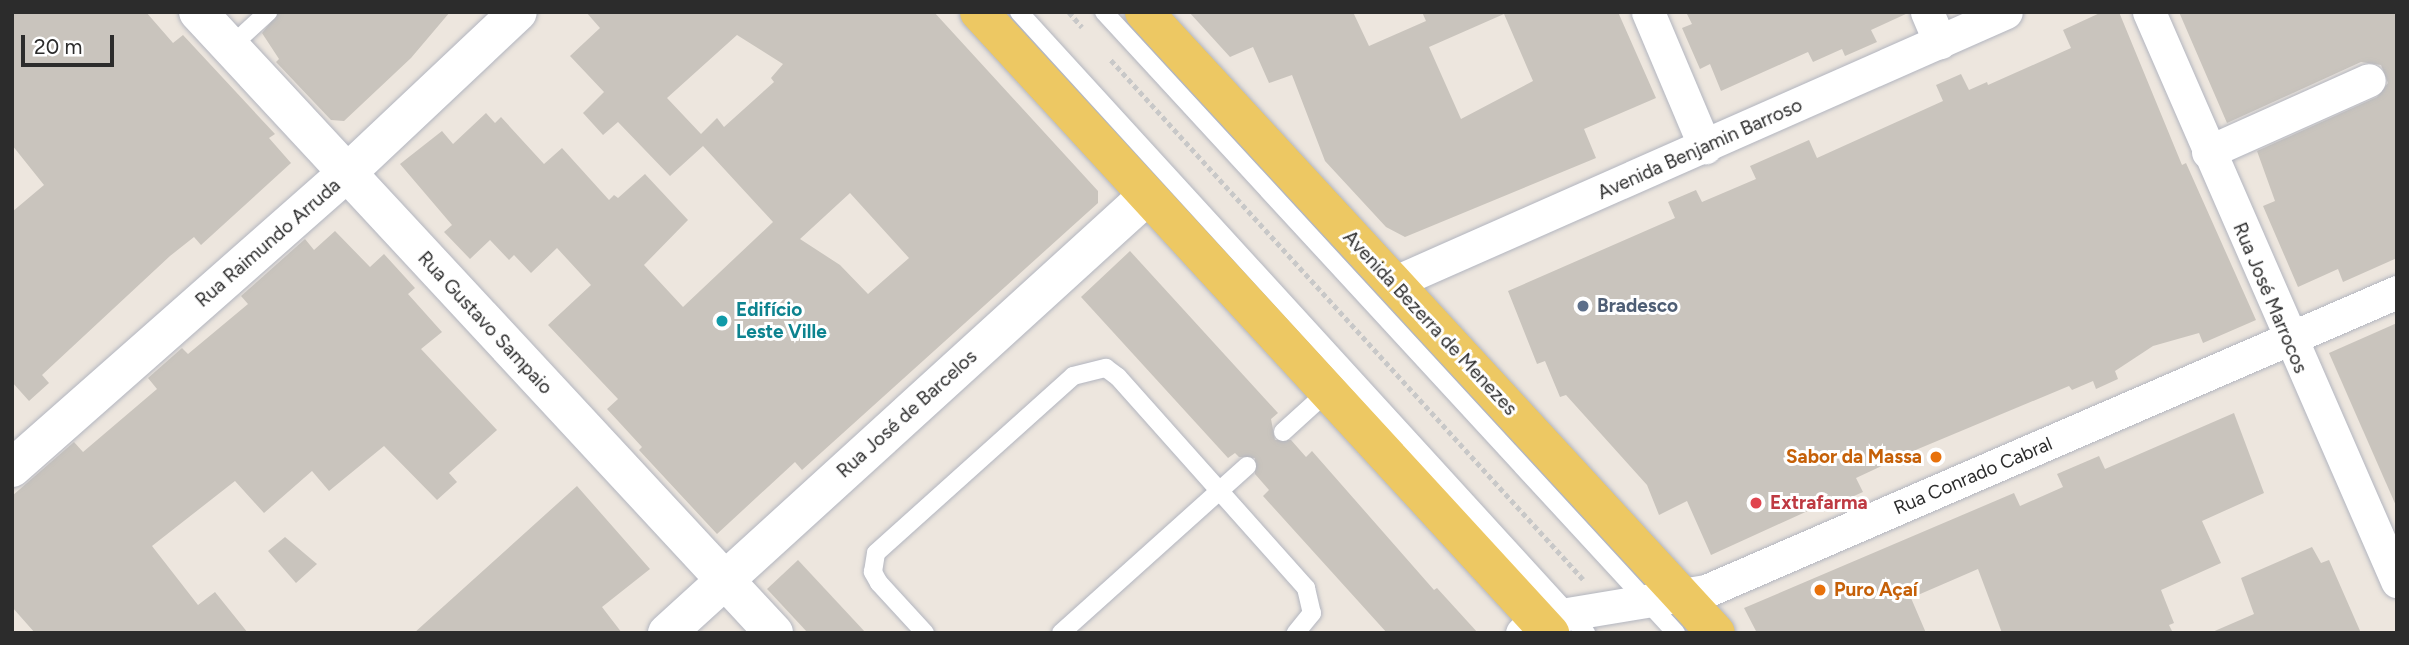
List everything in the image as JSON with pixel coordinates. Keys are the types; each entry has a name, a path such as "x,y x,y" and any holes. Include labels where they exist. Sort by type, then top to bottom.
{"main road":[{"path":"979,12 1327,392 1560,627"},
{"name":"Avenida Bezerra de Menezes","path":"1144,12 1393,283 1664,598 1716,633"}],"street":[{"name":"Rua Gustavo Sampaio","path":"198,12 774,633"},
{"name":"Rua Raimundo Arruda","path":"12,468 346,174 518,12"},
{"path":"1648,12 1705,147"},
{"name":"Avenida Benjamin Barroso","path":"1393,283 1705,147 1934,27 2006,12"},
{"name":"Rua José Marrocos","path":"2149,12 2288,339 2397,581"},
{"path":"2208,152 2370,80"},
{"name":"Rua José de Barcelos","path":"667,633 1147,196"},
{"name":"Rua Conrado Cabral","path":"1560,627 1664,598 1706,591 2397,292"}],"lane":[{"path":"230,47 268,12"},
{"path":"1019,12 1560,627"},
{"name":"Avenida Bezerra de Menezes","path":"1104,12 1664,598 1676,633"},
{"path":"925,633 879,583 873,572 876,553 1073,376 1105,368 1118,377 1306,589 1312,613 1296,633"},
{"path":"1283,432 1327,392"},
{"path":"1061,633 1247,466"}],"path":[{"path":"1069,12 1086,32"},
{"path":"1103,51 1566,562"}],"building":[{"path":"12,12 146,12 173,43 183,35 275,134 269,138 291,163 201,245 194,237 170,256 42,375 49,383 29,401 12,382 12,212 44,185 12,145"},
{"path":"279,12 450,12 411,58 344,121 331,120 276,62 279,59 262,33"},
{"path":"586,12 934,12 1098,191 1098,203 802,470 795,462 717,534 639,450 642,447 607,409 618,399 548,325 591,285 557,248 531,273 514,255 509,260 490,240 470,259 444,232 452,225 400,164 442,131 453,144 486,113 495,123 501,117 544,164 562,148 609,200 614,195 618,198 645,174 688,220 644,265 683,307 773,222 703,146 670,176 618,122 603,135 583,113 604,92 570,56 600,28","holes":["737,35 783,64 771,78 774,82 724,127 717,118 701,134 667,98","850,193 909,258 868,294 840,265 800,239"]},
{"path":"1189,12 1353,12 1369,46 1426,21 1422,12 1618,12 1656,98 1584,129 1596,158 1405,237 1386,227 1325,161 1292,75 1269,83 1253,47 1230,57","holes":["1504,14 1533,81 1461,119 1429,47"]},
{"path":"1686,12 1908,13 1871,30 1877,42 1845,56 1842,49 1813,62 1808,52 1721,91 1710,64 1700,69 1682,28 1692,24"},
{"path":"2102,12 2119,12 2182,165 2186,163 2256,320 2203,343 2199,333 2153,346 2115,371 2118,379 2096,389 2093,381 2072,390 2069,386 1918,449 1856,478 1863,492 1836,504 1834,499 1711,555 1687,501 1659,515 1647,485 1566,395 1560,397 1545,361 1537,364 1508,291 1675,218 1668,202 1696,190 1702,202 1756,179 1750,166 1809,140 1817,158 1943,101 1936,85 1961,74 1969,90 1987,82 1988,85 2071,48 2063,30"},
{"path":"2179,12 2397,12 2397,258 2343,282 2338,269 2298,287 2263,206 2275,201 2257,151 2377,97 2388,83 2381,65 2361,62 2227,123"},
{"path":"335,231 370,267 384,254 415,288 408,294 442,332 421,349 497,430 449,473 457,482 437,500 384,446 329,491 312,471 264,513 235,481 152,546 198,605 215,592 248,633 35,633 12,607 12,496 74,442 83,452 157,389 148,378 182,348 188,354 248,304 241,296 305,239 314,250"},
{"path":"1130,251 1278,413 1271,419 1275,440 1291,440 1306,457 1312,451 1434,590 1437,588 1478,633 1387,633 1263,496 1269,490 1255,474 1255,458 1239,457 1235,453 1228,458 1081,297"},
{"path":"2397,323 2397,508 2329,353"},
{"path":"2234,413 2264,493 2202,521 2221,563 2161,590 2174,623 2169,625 2173,633 2002,633 1978,569 1911,598 1926,633 1757,633 1744,608 2014,493 2020,506 2063,487 2057,474 2099,456 2105,469"},
{"path":"577,486 650,569 602,607 622,633 414,633"},
{"path":"285,537 317,564 296,583 268,551"},
{"path":"2312,547 2321,563 2329,560 2361,633 2210,633 2254,614 2241,578"},
{"path":"798,560 866,633 808,633 767,589"}],"place":[{"name":"Bradesco","path":"1583,306"},
{"name":"Edifício Leste Ville","path":"722,321"},
{"name":"Sabor da Massa","path":"1936,457"},
{"name":"Extrafarma","path":"1756,503"},
{"name":"Puro Açaí","path":"1820,590"}]}
